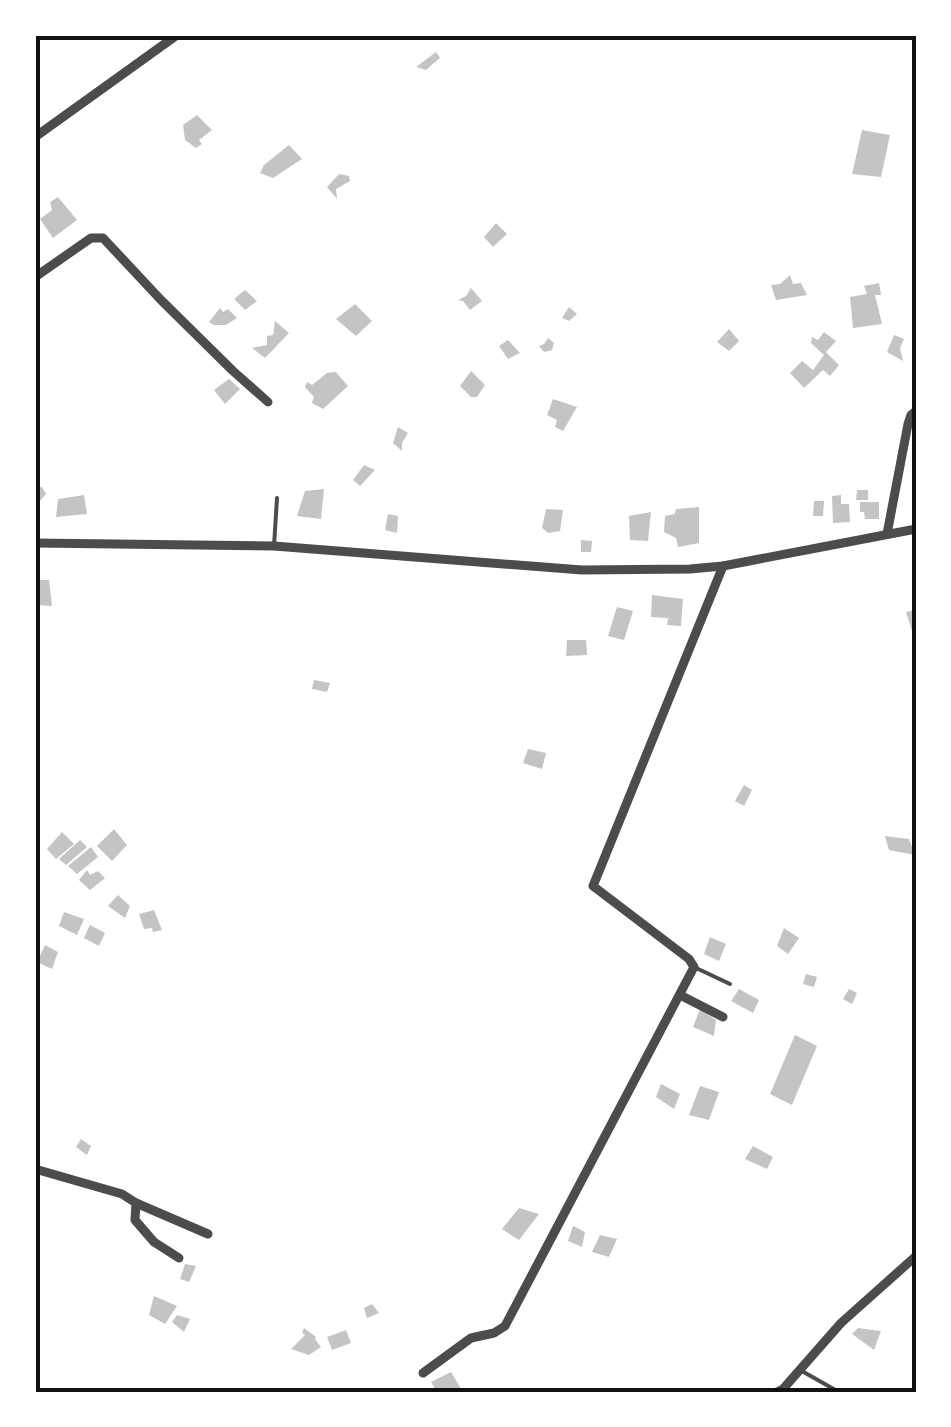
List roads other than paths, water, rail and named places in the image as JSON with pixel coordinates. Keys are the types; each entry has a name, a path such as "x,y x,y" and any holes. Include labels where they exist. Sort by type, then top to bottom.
{"street":[{"path":"35,138 177,35"},
{"path":"35,277 91,238 103,238 233,372 268,402"},
{"path":"888,534 908,424 916,411"},
{"path":"35,543 274,546 582,570 690,570 916,528"},
{"path":"423,1372 471,1338 505,1326 694,967 689,959 594,886 723,566"},
{"path":"680,996 723,1017"},
{"path":"35,1169 122,1194 208,1234"},
{"path":"136,1203 134,1220 154,1242 179,1258"},
{"path":"778,1392 841,1323 916,1256"}],"lane":[{"path":"274,546 277,498"},
{"path":"694,967 730,984"},
{"path":"800,1370 840,1392"}]}
